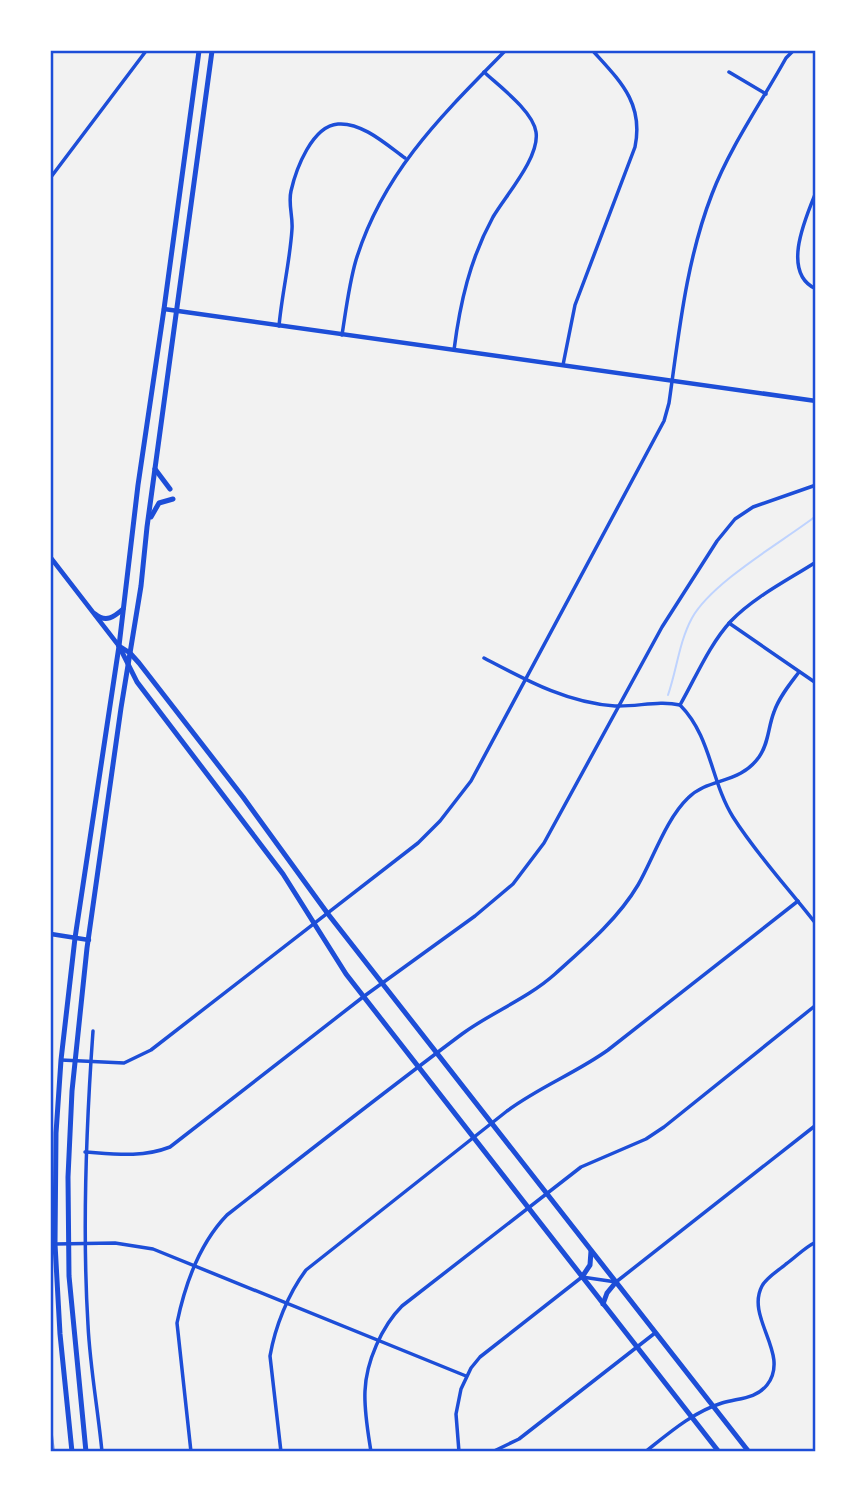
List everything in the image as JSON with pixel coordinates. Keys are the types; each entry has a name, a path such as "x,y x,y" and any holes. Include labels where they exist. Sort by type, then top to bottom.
{"main road":[{"path":"72,1452 55,1244 56,1133 61,1060 75,938 118,646 199,51"},
{"path":"86,1452 80,1405 69,1244 68,1177 74,1062 212,51"},
{"path":"181,175 195,176"},
{"path":"155,469 170,489"},
{"path":"147,527 159,503 173,499"},
{"path":"95,614 107,619 123,610"},
{"path":"118,646 130,653 199,741 328,914 749,1452"},
{"path":"118,646 137,682 267,852 363,997 719,1452"},
{"path":"193,755 199,741"},
{"path":"99,769 113,771"},
{"path":"267,852 276,841"},
{"path":"86,862 100,863"},
{"path":"582,1277 590,1265 591,1251"},
{"path":"603,1304 607,1293 616,1282"},
{"path":"67,1406 80,1405"}],"street":[{"path":"51,177 146,51"},
{"path":"341,335 351,282 367,230 390,182 435,122 505,51"},
{"path":"563,365 575,305 635,146 638,131 632,101 620,81 593,51"},
{"path":"61,1060 124,1063 144,1054 418,843 440,821 471,781 654,442 669,403 687,281 712,194 786,58 793,51"},
{"path":"454,350 463,293 475,256 491,221 528,162 536,143 536,132 527,114 484,72"},
{"path":"729,72 766,94"},
{"path":"279,326 292,229 291,191 309,145 316,135 337,124 351,125 406,158"},
{"path":"816,192 797,257 801,275 807,285 816,289"},
{"path":"164,309 816,401"},
{"path":"85,1152 141,1155 170,1147 363,997 475,916 513,884 544,843 662,626 717,541 735,519 753,507 816,485"},
{"path":"51,558 118,646"},
{"path":"680,705 715,641 729,623 749,605 816,562"},
{"path":"729,623 816,683"},
{"path":"484,658 525,680 593,704 680,705 702,737 733,817 816,924"},
{"path":"191,1452 177,1323 195,1266 214,1229 228,1215 437,1052 478,1022 527,996 553,975 618,913 637,887 676,812 687,799 696,792 737,777 748,770 766,743 774,710 799,672"},
{"path":"281,1452 271,1356 273,1342 298,1281 314,1261 521,1100 608,1050 798,901"},
{"path":"51,934 89,940"},
{"path":"370,1452 365,1390 368,1368 387,1324 402,1306 581,1167 646,1139 664,1127 816,1005"},
{"path":"93,1031 85,1152 85,1242 88,1327 102,1452"},
{"path":"459,1452 456,1413 466,1376 480,1357 582,1277 616,1282 816,1125"},
{"path":"55,1244 85,1242 138,1246 195,1266 466,1376"},
{"path":"645,1452 691,1417 712,1407 747,1397 766,1386 774,1361 761,1314 759,1294 768,1278 816,1242"},
{"path":"492,1452 519,1439 655,1333"}],"waterway":[{"path":"668,695 684,636 702,604 749,563 816,516"}],"railway":[{"path":"51,1426 54,1452"}]}
